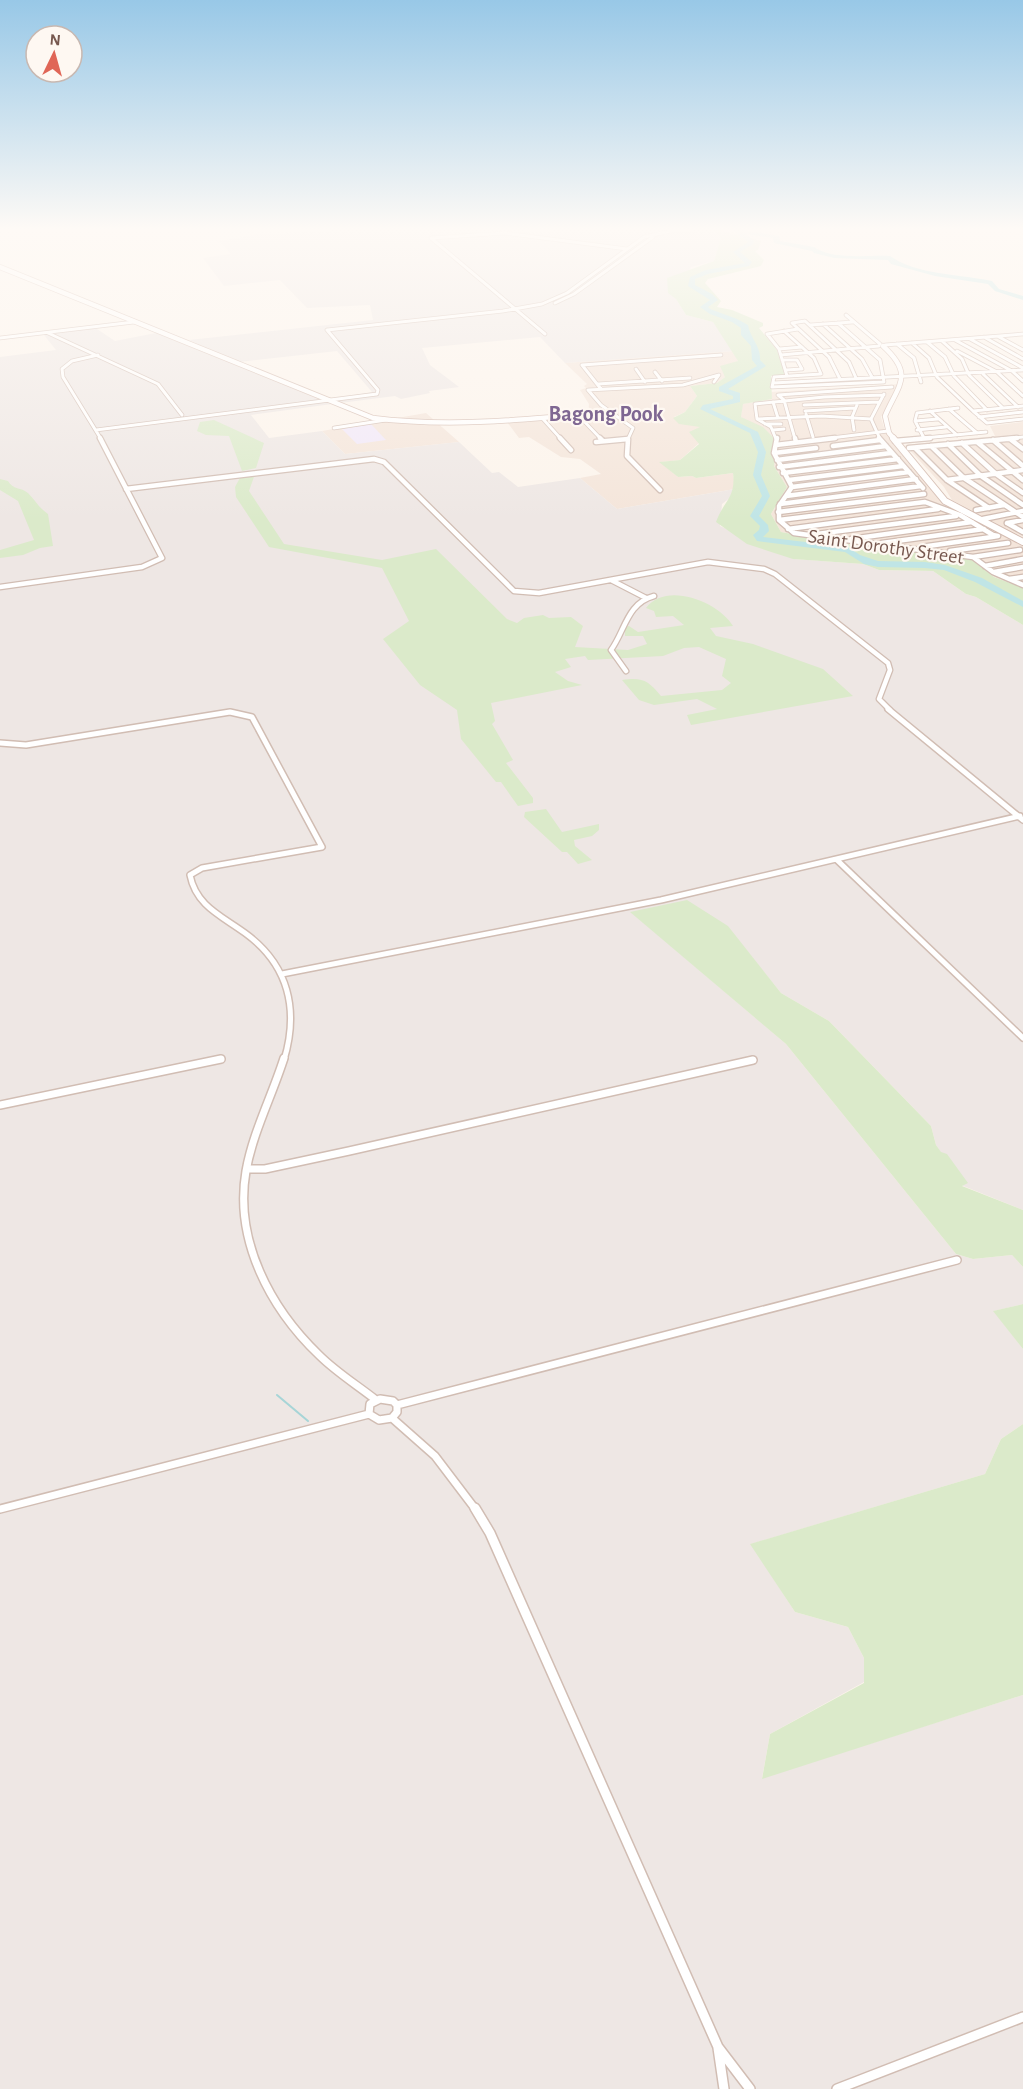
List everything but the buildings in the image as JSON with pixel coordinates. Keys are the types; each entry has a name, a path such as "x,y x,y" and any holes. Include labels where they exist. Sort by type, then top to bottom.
{"street":[{"path":"0,338 102,325"},
{"path":"145,325 330,402 386,420"},
{"path":"96,430 370,396 379,392 328,331 377,325"},
{"path":"535,325 545,334"},
{"path":"794,325 823,351 837,369 840,379"},
{"path":"811,325 849,362 856,378"},
{"path":"825,325 852,348 862,359 872,377"},
{"path":"821,374 774,377 774,388 882,382 885,377 880,360 841,325"},
{"path":"857,325 900,363 902,377 899,393 885,416 888,431 932,482 945,501 1023,542"},
{"path":"787,376 779,349 767,334 798,329"},
{"path":"784,331 814,358 824,380"},
{"path":"48,333 158,384 182,414"},
{"path":"781,355 1023,334"},
{"path":"1013,335 1023,341"},
{"path":"999,336 1023,350"},
{"path":"984,337 1023,359"},
{"path":"955,339 1012,371 1023,381"},
{"path":"969,339 1023,369"},
{"path":"941,341 997,372 1023,396"},
{"path":"926,342 945,357 954,376 987,410"},
{"path":"912,343 929,358 937,377 978,417 987,423 1023,419"},
{"path":"897,344 914,358 921,379"},
{"path":"779,349 802,347"},
{"path":"951,348 962,359 969,375 1003,408"},
{"path":"0,587 142,567 160,560 162,554 96,430 64,379 62,369 72,361 98,355"},
{"path":"601,389 580,363 721,355"},
{"path":"782,360 798,360 802,369 786,370"},
{"path":"636,369 645,382"},
{"path":"773,383 872,377 921,379 1023,369"},
{"path":"655,372 662,381"},
{"path":"983,374 1020,406"},
{"path":"660,490 627,456 628,439 633,428 619,416 610,412 587,391 683,385 712,375 719,375 714,382"},
{"path":"598,384 690,378"},
{"path":"653,381 658,387"},
{"path":"634,382 639,388"},
{"path":"796,442 784,400 778,395 892,387"},
{"path":"779,520 925,502 921,486 916,479 875,432 871,419 887,388"},
{"path":"757,419 755,404 784,400 884,395"},
{"path":"800,399 804,405 813,437"},
{"path":"773,402 778,418"},
{"path":"854,430 852,417 858,402"},
{"path":"804,405 879,402"},
{"path":"973,411 1020,406"},
{"path":"806,411 855,408"},
{"path":"924,438 917,430 915,421 917,413 958,408"},
{"path":"837,417 838,409"},
{"path":"949,409 977,433"},
{"path":"930,411 957,435"},
{"path":"344,432 337,428 386,420 468,422 543,419 610,412"},
{"path":"978,417 1023,412"},
{"path":"579,416 603,441"},
{"path":"757,419 852,417 871,419"},
{"path":"543,419 571,450"},
{"path":"757,419 773,430 777,436 774,453 779,467 792,487 909,472"},
{"path":"915,421 938,419"},
{"path":"765,424 781,423"},
{"path":"917,430 946,427"},
{"path":"773,430 784,429"},
{"path":"776,445 888,431"},
{"path":"896,441 986,432"},
{"path":"988,508 947,480 912,448 1023,437"},
{"path":"596,442 628,439"},
{"path":"824,439 840,452"},
{"path":"1009,439 1023,449"},
{"path":"833,446 880,440"},
{"path":"947,480 1013,472 1023,468 993,440"},
{"path":"977,441 1023,480"},
{"path":"962,443 996,474 1023,493"},
{"path":"948,444 981,476 1023,505"},
{"path":"777,460 886,446"},
{"path":"931,446 964,478 1023,518"},
{"path":"774,453 816,448"},
{"path":"779,467 891,453"},
{"path":"126,489 359,459 376,459 384,462 514,591 539,593 708,562 772,573 888,663 890,669 880,697 881,703 1021,817"},
{"path":"783,473 898,459"},
{"path":"789,480 903,466"},
{"path":"786,496 916,479"},
{"path":"780,504 921,486"},
{"name":"Saint Dorothy Street","path":"792,487 780,504 778,512 779,520 787,529 842,540 943,551 973,557 993,572 1023,585"},
{"path":"778,512 924,494"},
{"name":"Saint Dorothy Street","path":"925,502 960,515 1022,551"},
{"path":"787,529 940,508 951,504"},
{"path":"976,510 1004,505"},
{"path":"983,519 1023,511"},
{"path":"811,535 960,515"},
{"path":"1021,530 1007,523 1023,518"},
{"path":"842,540 972,522"},
{"path":"873,544 984,529"},
{"path":"912,548 994,536"},
{"path":"943,551 1008,543"},
{"path":"973,557 1022,551"},
{"path":"985,566 1023,559"},
{"path":"993,572 1023,567"},
{"path":"1008,579 1023,577"},
{"path":"611,580 646,598"},
{"path":"626,671 611,650 620,638 626,617 646,598 654,596"},
{"path":"0,743 26,745 224,713 250,715 322,847 202,868 192,873 190,878 202,902 256,942 282,974 293,1012 291,1034 247,1169 244,1203 247,1228 254,1258 281,1311 310,1346 376,1400"},
{"path":"282,974 628,907 1021,817"},
{"path":"837,860 1023,1038"},
{"path":"0,1105 221,1059"},
{"path":"247,1169 270,1168 753,1060"},
{"path":"369,1414 368,1407 376,1400 387,1399 397,1405 957,1260"},
{"path":"0,1509 369,1414 379,1420 392,1418 397,1412 397,1405"},
{"path":"392,1418 425,1444 449,1470 490,1533 718,2047 750,2089"},
{"path":"837,2089 1023,2018"},
{"path":"718,2047 724,2089"}],"shaded area":[{"path":"323,325 716,325 734,351 565,363 540,337 422,348 430,365 459,387 429,391 430,393 401,399 395,396 340,403 332,399 372,392 337,351 239,362 189,340"},
{"path":"97,329 115,341 156,333 332,404 251,415 269,438 322,431 345,454 459,442 492,473 499,472 518,487 580,478 617,509 735,489 731,497 722,504 720,526 794,559 863,564 879,570 933,571 966,594 976,597 1023,625 1023,1210 961,1185 936,1145 931,1126 829,1021 781,993 727,926 631,912 786,1044 956,1254 973,1259 1012,1255 1023,1267 1023,1304 994,1311 1023,1349 1023,1424 1001,1439 985,1474 751,1544 795,1612 848,1627 864,1658 864,1682 770,1734 762,1778 1023,1695 1023,2089 0,2089 0,357 56,350 44,335"},
{"path":"734,351 738,361 733,364 725,377 717,383 690,386 697,396 685,412 674,417 701,427 699,443 680,460 661,462 678,477 696,478 733,473 735,489 617,509 580,478 601,474 580,459 561,457 529,437 519,438 507,422 588,416 589,404 580,390 586,388 584,386 587,384 565,363"},
{"path":"901,384 881,417 885,431 939,497 1023,546 1023,588 994,577 972,560 929,552 865,547 781,532 771,514 787,487 774,466 776,441 741,417 742,404 771,399 770,392"},
{"path":"426,413 459,442 345,454 322,431"},
{"path":"1023,422 1023,537 952,500 944,487 905,445 995,436 990,426"},
{"path":"371,424 386,440 357,444 342,429"}],"green space":[{"path":"715,325 763,325 759,328 777,350 785,375 771,376 772,399 743,404 741,417 763,427 777,441 774,466 787,487 771,514 781,532 865,547 929,552 972,560 994,577 1023,588 1023,625 976,597 966,594 933,571 879,570 863,564 793,559 747,544 716,522 731,494 733,473 696,478 678,477 659,462 680,460 699,444 689,432 700,427 679,424 673,418 685,412 697,396 690,386 717,383 725,377 720,366 738,361"},
{"path":"214,420 264,443 256,468 242,471 229,436 206,435 197,431 200,422"},
{"path":"255,474 249,491 284,544 382,560 436,549 507,619 517,623 524,618 543,615 549,618 571,617 583,626 575,647 628,650 647,644 643,636 625,636 625,627 629,626 638,632 684,625 673,616 656,617 654,611 646,608 655,600 666,596 692,598 716,609 733,626 710,628 716,636 753,644 823,669 853,696 691,725 687,715 717,709 697,699 654,705 639,700 622,680 644,681 661,696 722,690 731,683 722,676 726,659 699,647 684,648 663,656 588,660 585,656 565,659 571,667 555,672 568,681 582,685 491,703 495,721 492,724 513,760 506,763 533,798 533,803 518,806 501,782 496,782 461,739 457,710 420,685 383,639 409,621 382,568 269,547 236,497 235,487 241,476"},
{"path":"0,479 28,493 48,514 53,546 40,548 23,555 0,558 0,550 34,540 18,501 0,490"},
{"path":"546,809 562,832 599,824 599,830 592,836 574,840 575,846 592,860 578,864 567,852 562,852 524,817 525,812"},
{"path":"687,900 728,926 781,993 829,1021 931,1126 936,1145 941,1152 947,1154 968,1183 962,1186 1023,1210 1023,1267 1012,1255 973,1259 956,1254 786,1044 630,912"},
{"path":"1023,1304 1023,1349 993,1311"},
{"path":"1023,1424 1023,1695 762,1779 770,1734 864,1683 864,1658 848,1627 795,1612 750,1544 985,1474 1001,1439"}],"waterway":[{"path":"743,325 745,335 757,353 756,360 762,366 722,389 737,395 737,400 704,409 754,432 762,452 757,475 766,496 754,516 764,525 764,531 758,535 760,539 848,550 867,562 878,564 925,565 945,568 979,580 1023,604"},
{"path":"277,1395 308,1421"}],"district":[{"name":"Bagong Pook","path":"606,413"}]}
